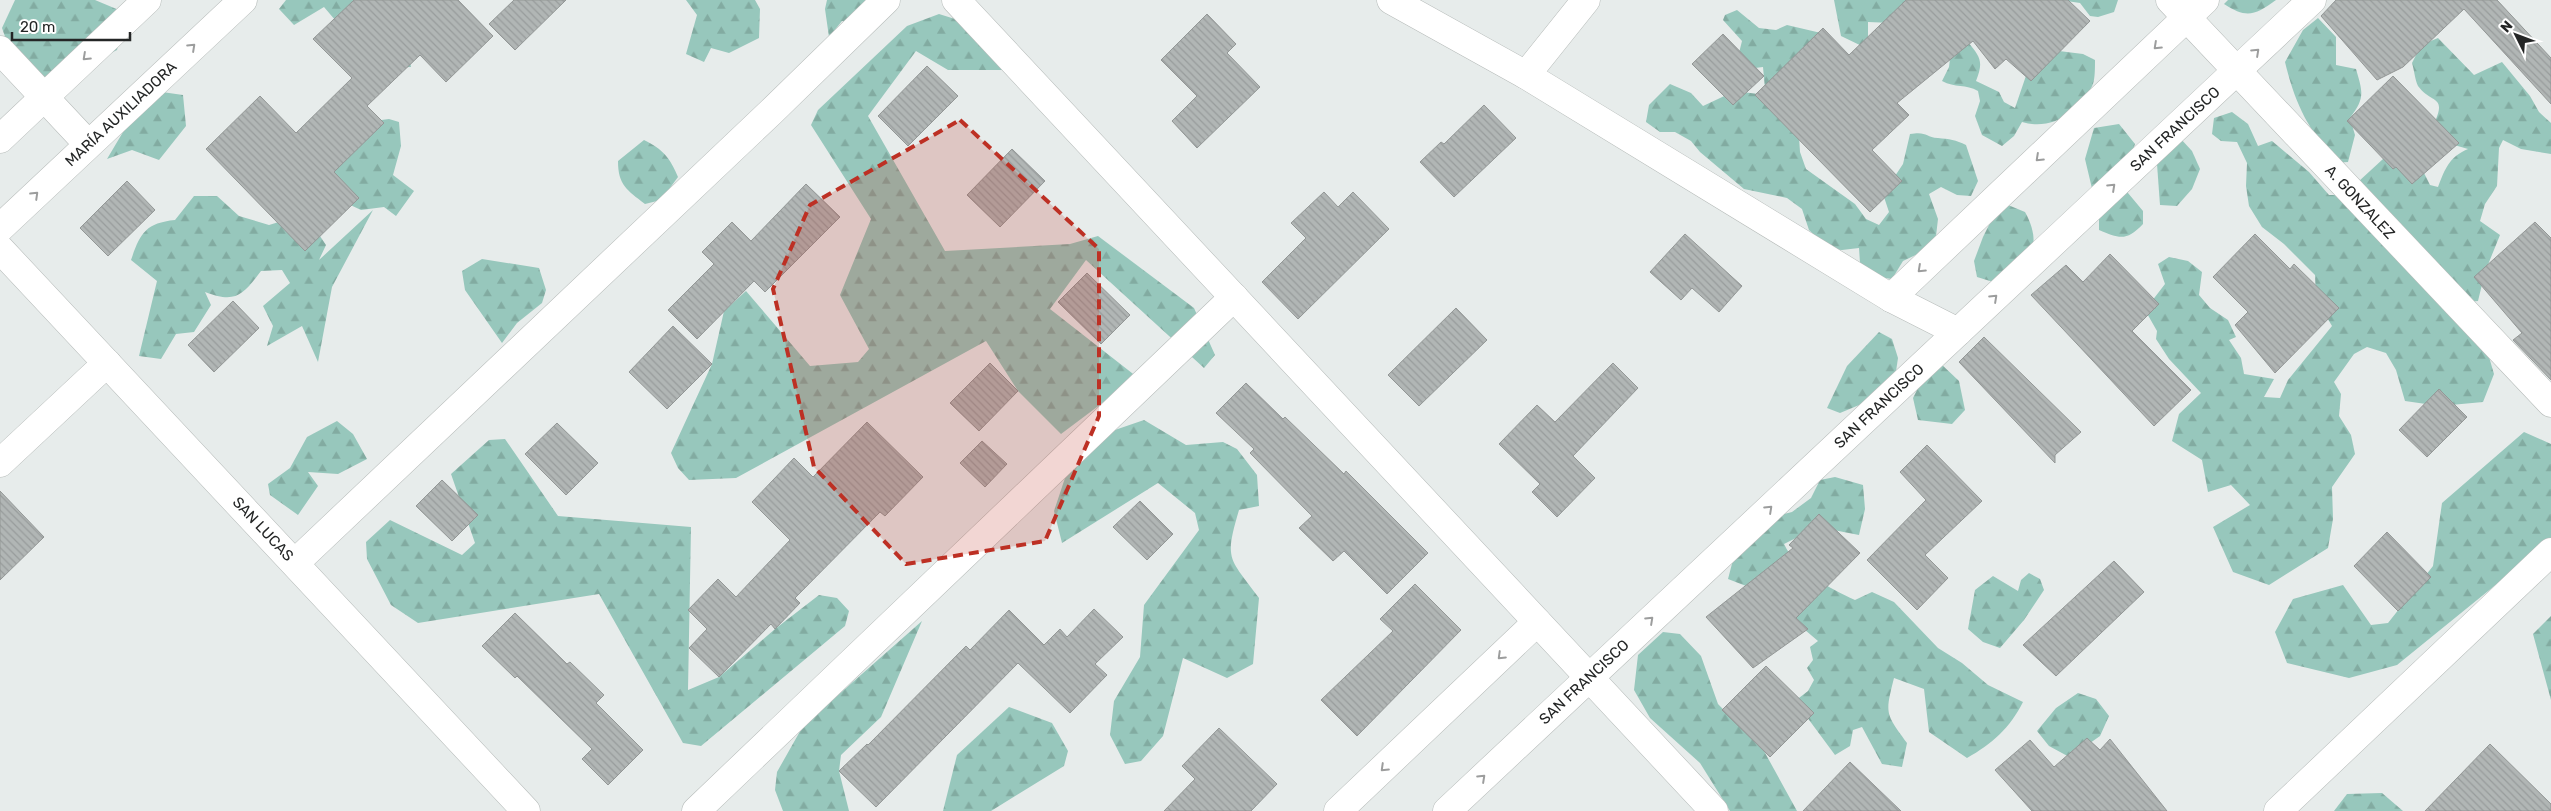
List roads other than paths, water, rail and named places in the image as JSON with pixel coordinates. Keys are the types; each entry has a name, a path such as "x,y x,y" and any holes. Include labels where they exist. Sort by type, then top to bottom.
{"street":[{"path":"0,139 147,0"},
{"name":"MARÍA AUXILIADORA","path":"0,228 243,0"},
{"path":"295,563 771,112 886,0"},
{"path":"956,0 1714,811"},
{"path":"1392,0 1526,74 1891,298 1958,332"},
{"path":"1526,74 1586,0"},
{"name":"SAN FRANCISCO","path":"1447,811 2312,0"},
{"path":"1891,298 2187,6"},
{"name":"A. GONZALEZ","path":"2187,6 2236,71 2551,403"},
{"path":"0,50 88,144"},
{"name":"SAN LUCAS","path":"0,249 526,811"},
{"path":"696,811 1234,297"},
{"path":"0,463 107,363"},
{"path":"2278,811 2551,552"},
{"path":"1338,811 1537,622"}]}
